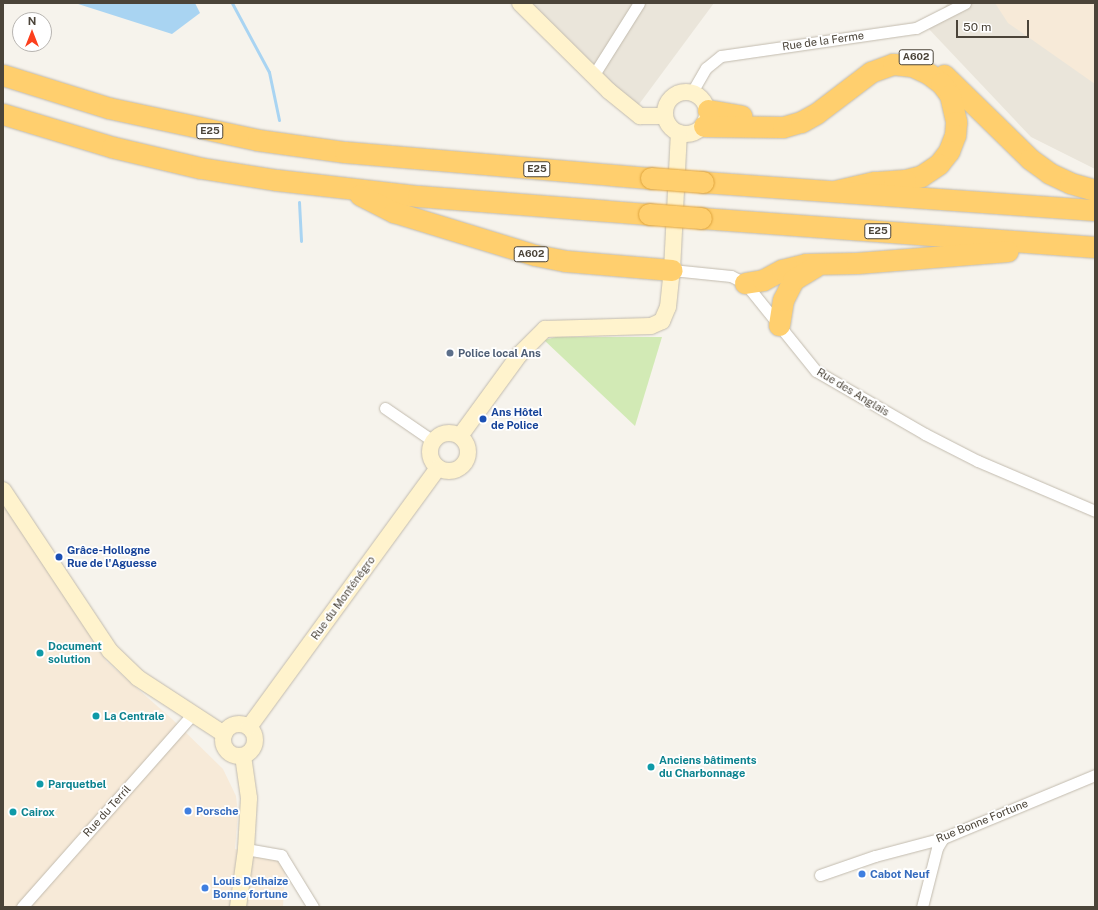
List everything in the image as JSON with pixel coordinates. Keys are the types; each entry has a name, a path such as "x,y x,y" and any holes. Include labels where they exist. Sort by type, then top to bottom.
{"highway":[{"name":"A602","path":"706,118 776,114 813,100 879,56 908,55 923,60 958,86 1030,159 1049,173 1070,183 1095,190"},
{"name":"A602","path":"706,118 783,126 801,122 817,114 871,72 893,64 912,66 929,74 941,83 950,96 956,122 955,135 949,151 939,164 921,176 905,180 874,182 836,191"},
{"name":"E25","path":"3,75 109,108 258,140 345,152 651,178 1095,210"},
{"name":"E25","path":"3,114 112,148 201,168 350,190 1095,247"},
{"name":"A602","path":"350,190 394,212 535,255 566,261 672,270"},
{"path":"744,283 763,280 782,270 806,264 1008,251 1056,244"},
{"path":"779,325 783,300 793,280 804,272 823,264"}],"street":[{"path":"520,3 594,76 640,116 665,116"},
{"path":"594,76 639,3"},
{"name":"Rue de la Ferme","path":"692,92 706,68 721,56 916,28 965,3"},
{"path":"692,92 701,97 706,118 694,133 679,133 672,129 665,116 667,104 671,98 678,93 692,92"},
{"path":"460,436 519,354 545,328 651,326 662,321 668,307 672,270 679,133"},
{"name":"Rue des Anglais","path":"672,270 731,276 744,283 816,371 859,397 978,461 1095,511"},
{"path":"385,408 434,441"},
{"path":"448,433 460,436 468,449 466,462 461,467 451,471 438,468 430,455 434,441 448,433"},
{"name":"Rue du Monténégro","path":"249,727 438,468"},
{"path":"3,490 110,651 138,678 224,734"},
{"name":"Rue du Terril","path":"22,907 192,714"},
{"path":"233,726 249,727 255,736 254,746 242,756 228,752 223,744 224,734 233,726"},
{"path":"238,907 246,848 249,798 242,756"},
{"name":"Rue Bonne Fortune","path":"820,875 875,856 944,838 1095,775"},
{"path":"922,907 937,848 944,838"},
{"path":"246,848 281,855 313,907"}],"shaded area":[{"path":"527,3 714,3 637,107"},
{"path":"948,3 1095,3 1095,169 1031,137 927,27"},
{"path":"995,3 1095,3 1095,84 1008,23"},
{"path":"3,501 107,662 172,719 223,769 236,796 238,814 235,849 279,861 285,871 283,907 3,907"}],"green space":[{"path":"556,337 662,337 635,426 544,340"}],"water":[{"path":"75,3 195,3 200,13 172,34"}],"waterway":[{"path":"232,3 269,72 279,120"},
{"path":"299,202 301,241"}],"place":[{"name":"Police local Ans","path":"450,353"},
{"name":"Ans Hôtel de Police","path":"483,419"},
{"name":"Grâce-Hollogne Rue de l'Aguesse","path":"59,557"},
{"name":"Document solution","path":"40,653"},
{"name":"La Centrale","path":"96,716"},
{"name":"Anciens bâtiments du Charbonnage","path":"651,767"},
{"name":"Parquetbel","path":"40,784"},
{"name":"Porsche","path":"188,811"},
{"name":"Cairox","path":"13,812"},
{"name":"Cabot Neuf","path":"862,874"},
{"name":"Louis Delhaize Bonne fortune","path":"205,888"}]}
